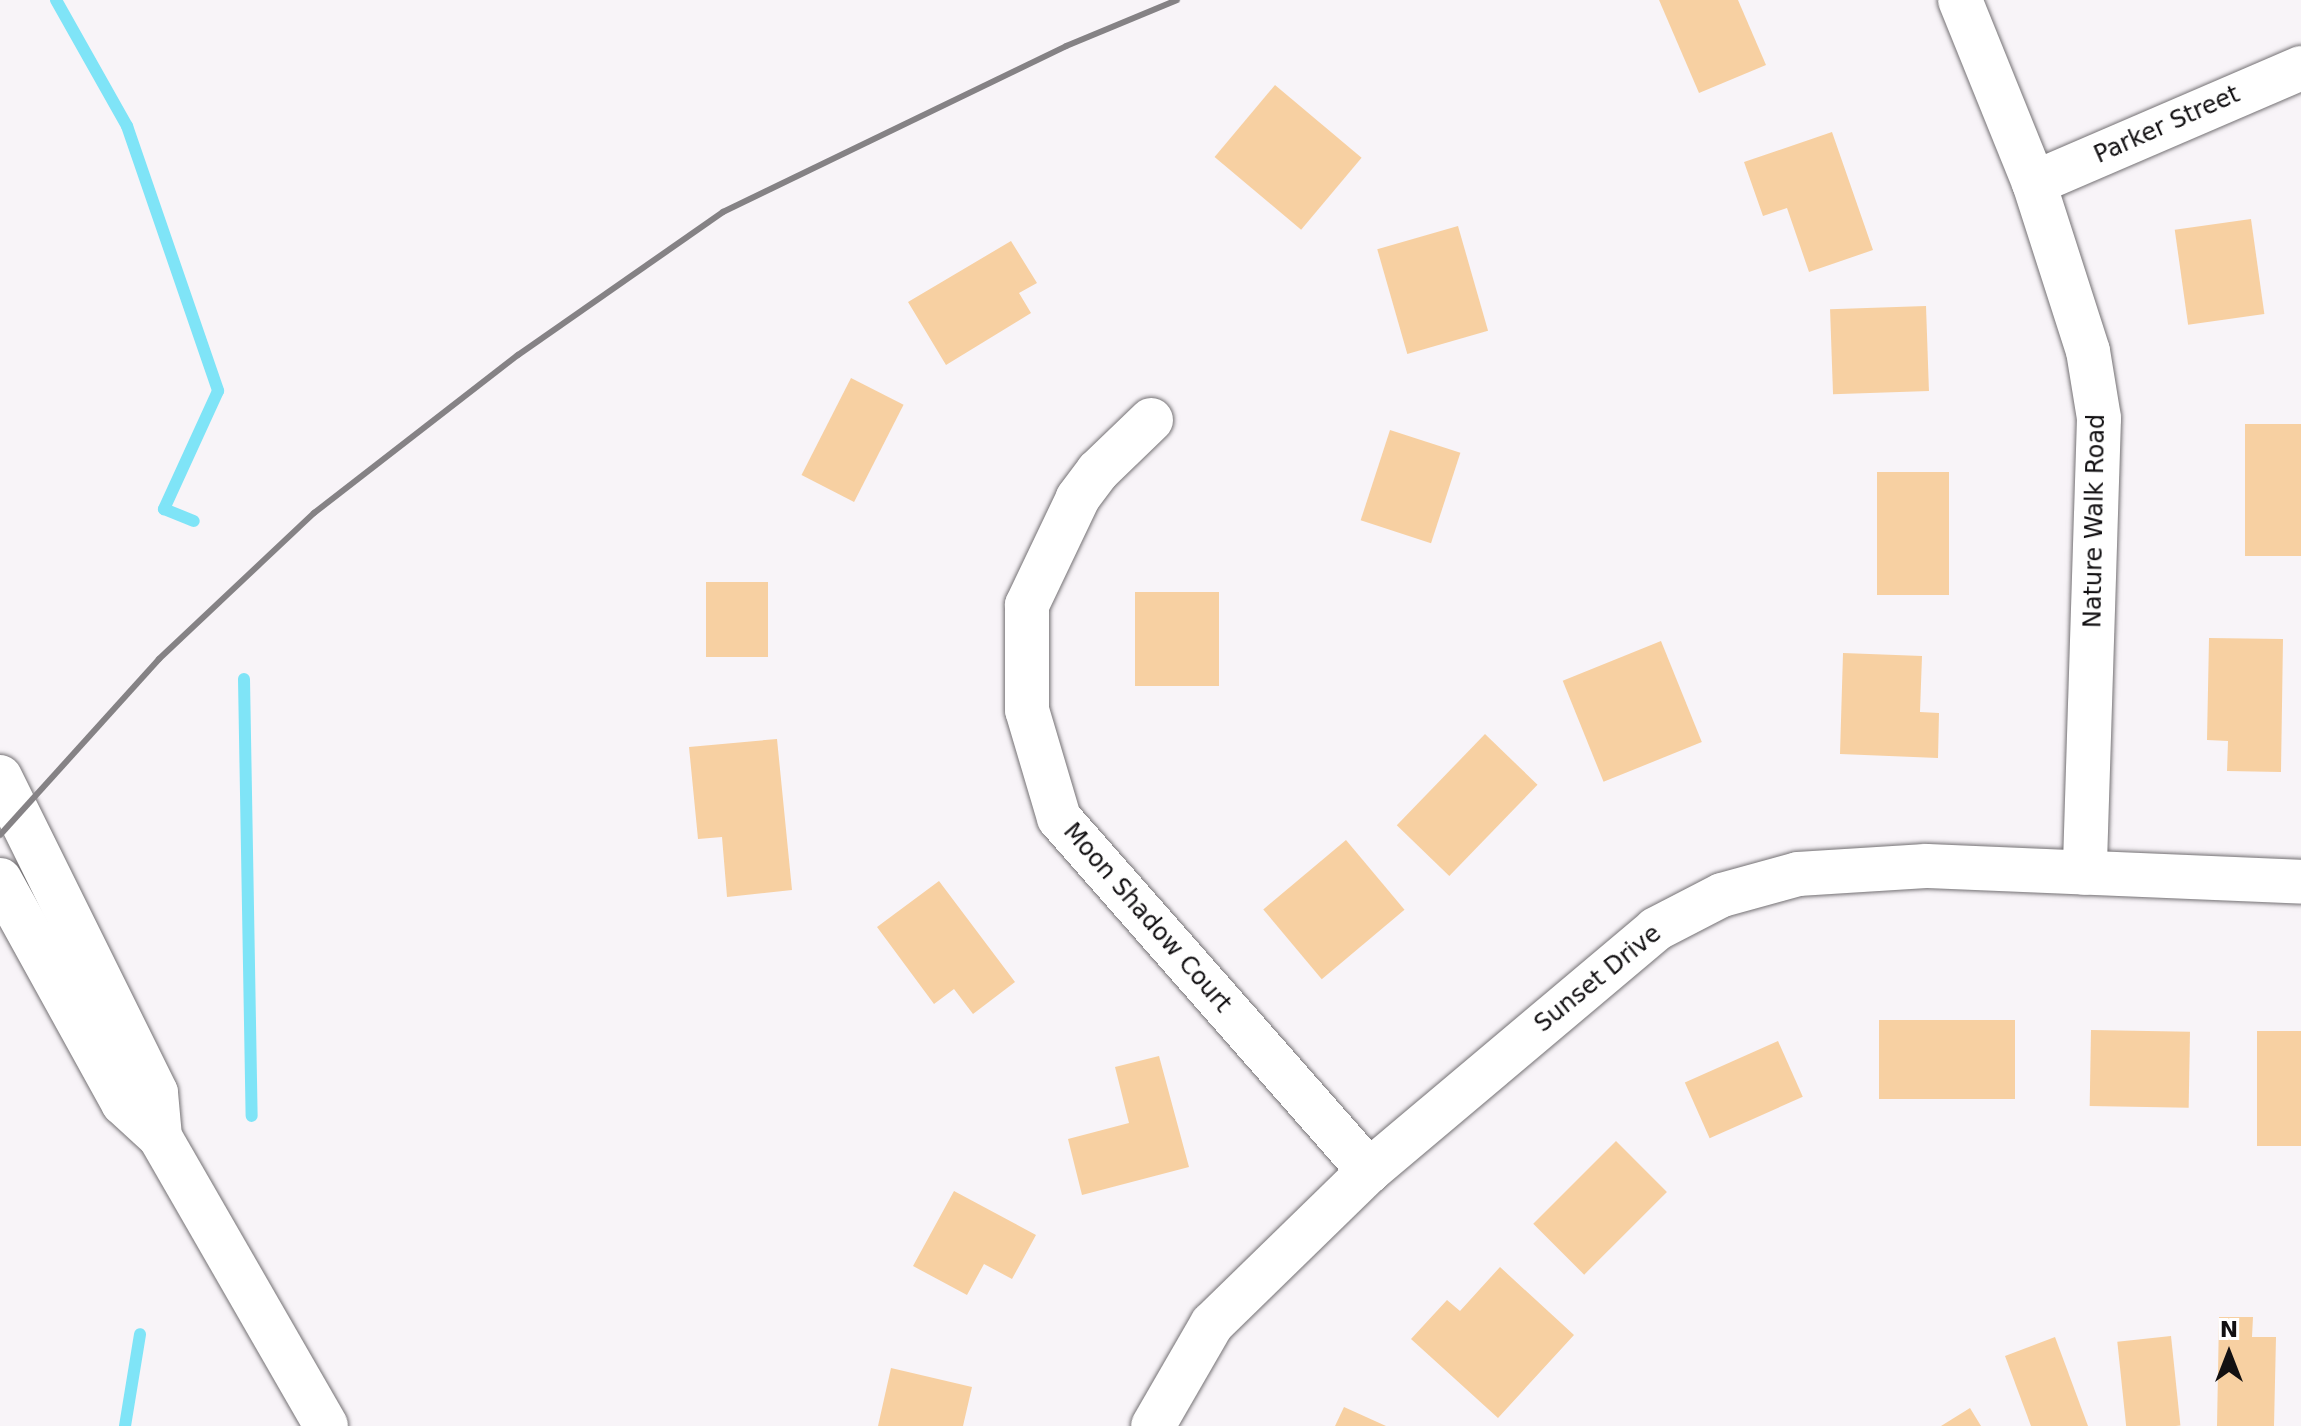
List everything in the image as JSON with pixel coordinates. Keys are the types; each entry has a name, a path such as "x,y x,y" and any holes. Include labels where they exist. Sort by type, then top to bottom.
{"main road":[{"name":"Nature Walk Road","path":"1960,0 2034,183 2088,351 2099,418 2085,873"},
{"name":"Parker Street","path":"2034,183 2301,68"},
{"name":"Moon Shadow Court","path":"1151,420 1098,471 1078,498 1027,605 1027,710 1059,818 1369,1171"},
{"path":"0,777 156,1093 160,1137"},
{"name":"Sunset Drive","path":"1153,1426 1212,1324 1369,1171 1656,929 1722,895 1798,874 1926,866 2301,882"},
{"path":"0,880 123,1103 160,1137 326,1426"}],"building":[{"path":"1659,0 1738,0 1766,65 1699,93"},
{"path":"1275,85 1362,158 1301,230 1215,157"},
{"path":"1832,132 1873,250 1809,272 1787,208 1763,216 1744,162"},
{"path":"2251,219 2264,314 2188,325 2175,230"},
{"path":"1458,226 1488,331 1407,354 1377,249"},
{"path":"1011,241 1037,283 1019,293 1031,313 946,365 908,302"},
{"path":"1926,306 1929,391 1833,394 1830,309"},
{"path":"851,378 904,405 854,502 802,475"},
{"path":"2245,424 2301,424 2301,556 2245,556"},
{"path":"1390,430 1460,453 1431,543 1361,520"},
{"path":"1877,472 1949,472 1949,595 1877,595"},
{"path":"706,582 768,582 768,657 706,657"},
{"path":"1135,592 1219,592 1219,686 1135,686"},
{"path":"2209,638 2283,639 2281,772 2227,771 2228,741 2207,740"},
{"path":"1661,641 1702,742 1604,782 1563,681"},
{"path":"1843,653 1922,656 1920,712 1939,713 1938,758 1840,754"},
{"path":"1485,734 1538,785 1449,876 1397,825"},
{"path":"777,739 792,890 727,897 722,837 698,839 689,747"},
{"path":"1346,840 1404,910 1322,979 1263,909"},
{"path":"939,881 1015,982 973,1014 954,989 934,1004 877,927"},
{"path":"1879,1020 2015,1020 2015,1099 1879,1099"},
{"path":"2091,1030 2190,1032 2189,1108 2090,1106"},
{"path":"2257,1031 2301,1031 2301,1146 2257,1146"},
{"path":"1778,1041 1803,1097 1710,1138 1685,1082"},
{"path":"1159,1056 1189,1167 1082,1195 1068,1139 1129,1123 1115,1067"},
{"path":"1616,1141 1667,1192 1584,1275 1533,1224"},
{"path":"954,1191 1036,1235 1012,1279 984,1264 967,1295 913,1266"},
{"path":"1500,1267 1574,1335 1498,1418 1411,1339 1447,1300 1460,1311"},
{"path":"2219,1317 2253,1317 2252,1337 2276,1337 2274,1426 2217,1426"},
{"path":"2171,1336 2180,1426 2126,1426 2117,1342"},
{"path":"2055,1337 2088,1426 2031,1426 2005,1356"},
{"path":"891,1368 972,1387 963,1426 878,1426"},
{"path":"1344,1407 1386,1426 1335,1426"},
{"path":"1970,1408 1981,1426 1941,1426"}],"waterway":[{"path":"56,0 127,126 218,391 164,509 194,521"},
{"path":"244,679 252,1116"},
{"path":"125,1426 140,1334"}],"railway":[{"path":"0,835 159,659 314,513 518,355 723,212 1066,46 1177,0"}]}
